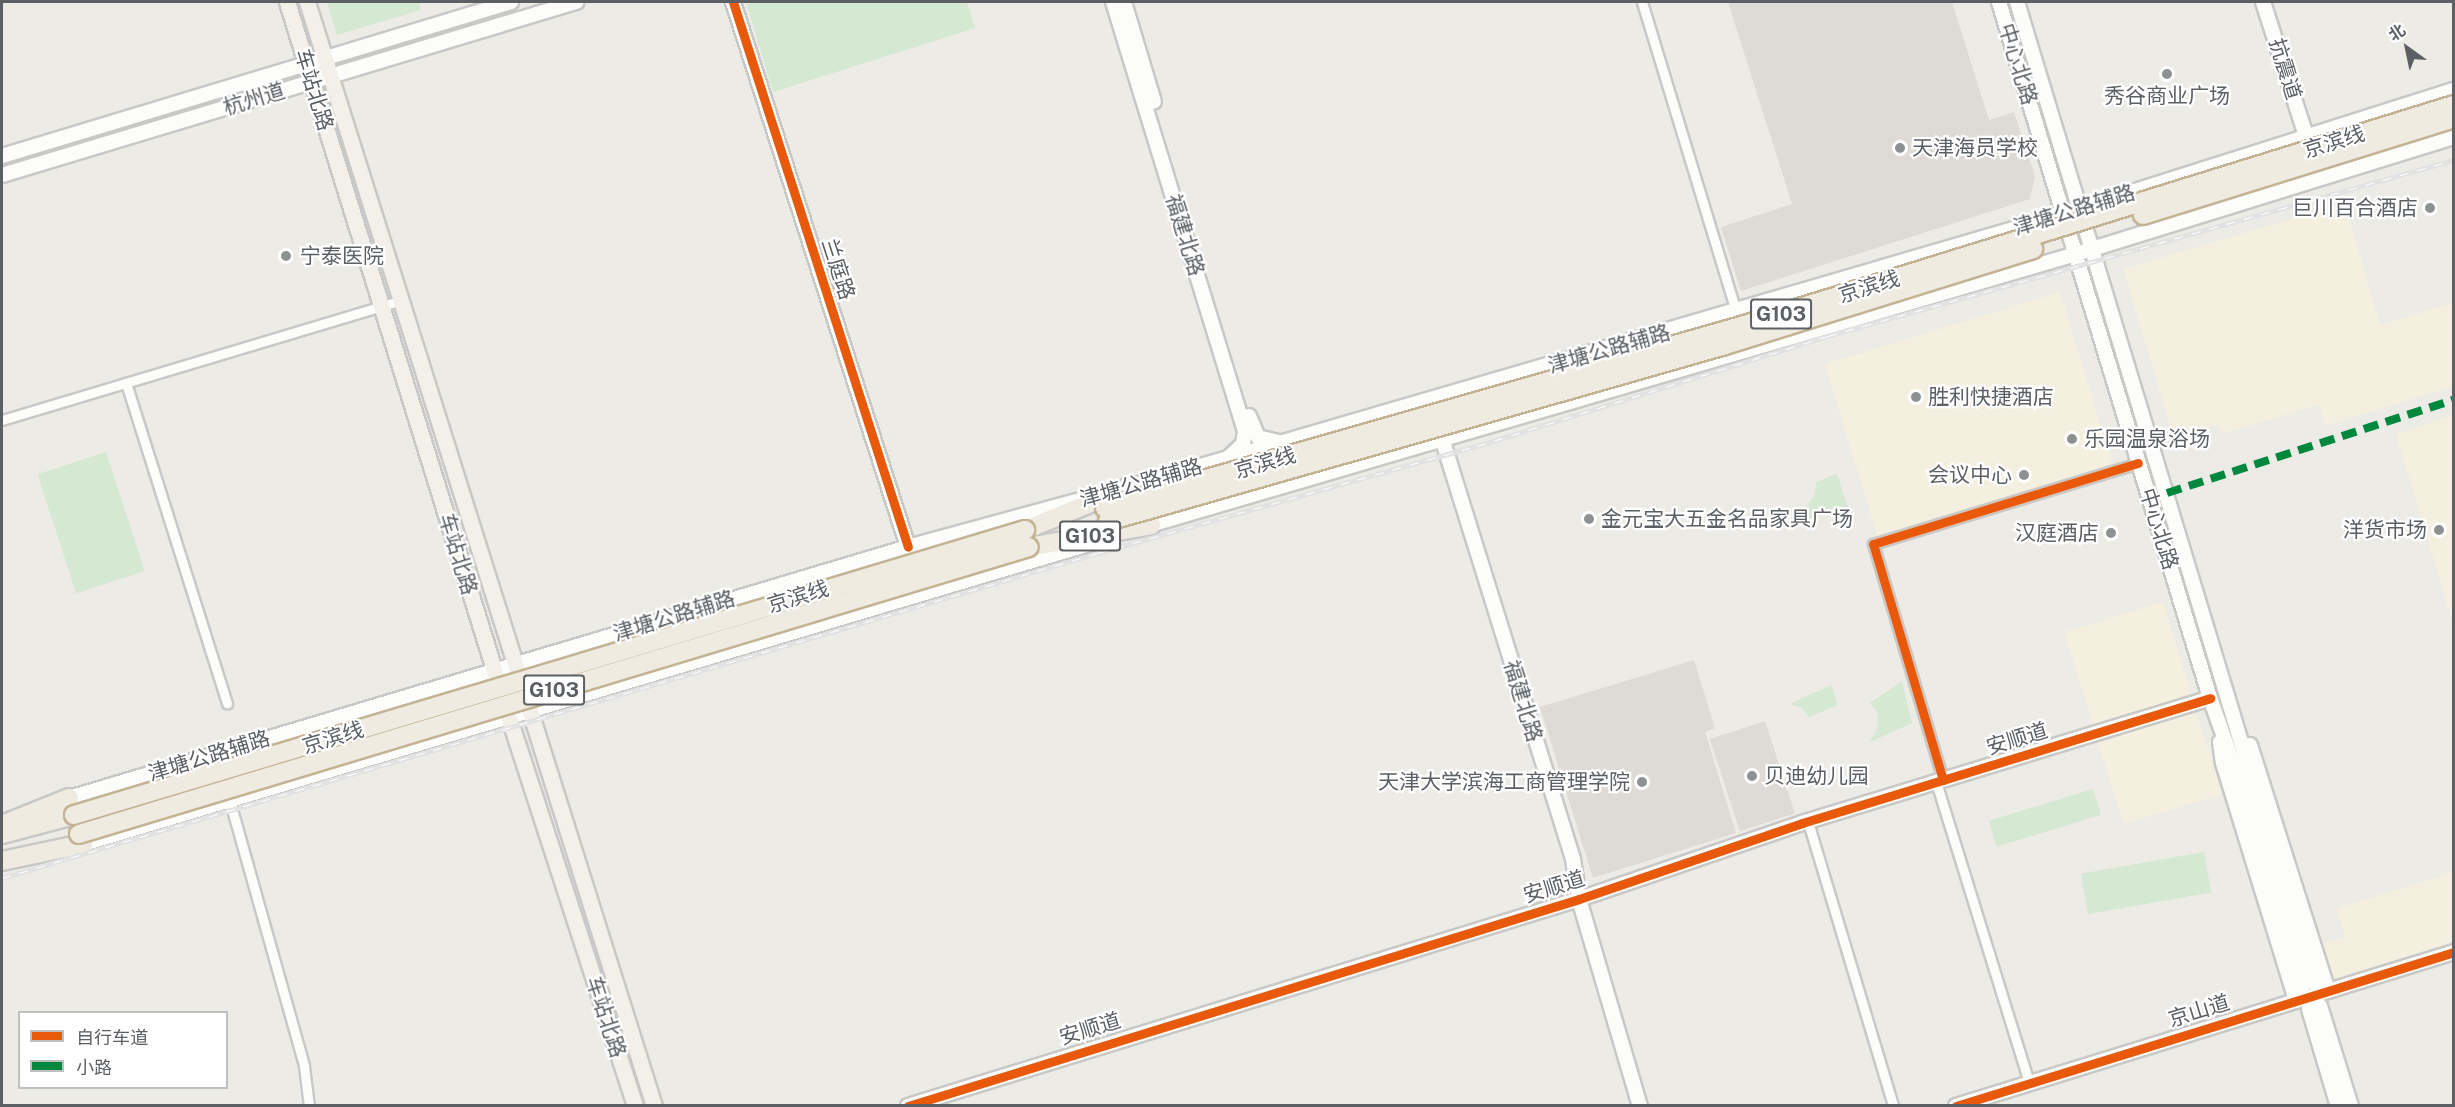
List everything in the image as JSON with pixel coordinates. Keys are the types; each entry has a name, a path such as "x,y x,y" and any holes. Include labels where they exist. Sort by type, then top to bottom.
{"highway":[{"name":"京滨线","path":"72,806 1106,515 1749,323 2454,105"},
{"name":"京滨线","path":"1106,515 1722,346 2454,118"},
{"path":"1027,538 1132,486"},
{"name":"G103","path":"1027,538 1151,525"},
{"name":"京滨线","path":"81,839 1027,538"},
{"name":"G103","path":"2,834 72,806"},
{"path":"2,825 72,806"},
{"name":"G103","path":"2,860 81,839"}],"main road":[{"name":"车站北路","path":"286,2 508,718 635,1106"},
{"name":"车站北路","path":"307,2 399,301 654,1106"},
{"name":"杭州道","path":"2,156 511,2"},
{"name":"杭州道","path":"2,175 576,2"},
{"name":"兰庭路","path":"733,2 908,547"},
{"name":"福建北路","path":"1113,2 1245,430 1239,449 1223,460"},
{"name":"福建北路","path":"1124,2 1252,429 1264,440 1286,442"},
{"name":"中心北路","path":"1999,2 2068,230 2085,251 2101,280 2233,711 2308,985 2210,698 2138,463 2086,284 2085,251 2080,209 2017,2"},
{"name":"抗震道","path":"2264,2 2306,136"},
{"name":"津塘公路辅路","path":"72,806 494,670 908,547 1132,486 1736,312 2080,209 2454,90"},
{"name":"津塘公路辅路","path":"81,839 230,802 1151,525 2045,263 2454,137"},
{"path":"2031,224 2050,208 2053,179"},
{"path":"2031,224 2068,230"},
{"path":"2045,263 2069,265 2086,284"},
{"name":"福建北路","path":"1430,401 1573,859 1579,899 1640,1106"},
{"name":"安顺道","path":"908,1106 1579,899 1808,822 2210,698"},
{"path":"2233,711 2253,752 2328,992"},
{"path":"2217,716 2223,764 2296,1001"},
{"name":"京山道","path":"1956,1106 2454,952"},
{"path":"2338,1106 2315,1008 2351,1106"}],"street":[{"path":"1642,2 1736,312"},
{"path":"2,420 399,301"},
{"path":"126,383 227,703"},
{"path":"2029,1083 1873,544 2138,463"},
{"path":"230,802 304,1065 309,1106"},
{"path":"1808,822 1893,1106"}],"shaded area":[{"name":"天津海员学校","path":"1728,2 1952,2 1989,120 2014,112 2035,176 2030,199 1741,291 1721,227 1792,204"},
{"path":"2345,203 2380,325 2453,303 2453,386 2326,426 2318,405 2222,434 2217,425 2174,438 2123,269"},
{"path":"2060,292 2113,465 1878,537 1825,364"},
{"name":"洋货市场","path":"2454,415 2453,624 2396,434"},
{"path":"2163,602 2222,794 2123,824 2065,632"},
{"name":"天津大学滨海工商管理学院","path":"1694,660 1715,728 1705,732 1736,833 1593,878 1540,707"},
{"name":"贝迪幼儿园","path":"1765,721 1795,813 1740,831 1710,739"},
{"path":"2453,872 2453,941 2326,982 2314,946 2345,937 2336,909"}],"green space":[{"path":"327,2 419,2 421,10 337,35"},
{"path":"746,2 967,2 975,28 773,92"},
{"path":"106,452 145,571 76,593 38,474"},
{"path":"1837,474 1848,507 1795,524 1815,494 1816,482"},
{"path":"1902,681 1912,723 1870,742 1877,729 1878,713 1870,703"},
{"path":"1831,685 1838,705 1809,717 1802,708 1790,704"},
{"path":"2093,789 2101,815 1997,847 1989,821"},
{"path":"2204,852 2211,892 2088,914 2081,874"}],"railway":[{"path":"2,878 1098,553 1477,446 1828,336 2454,160"}],"marked path":[{"path":"2167,493 2454,400"}],"cycle path":[{"path":"733,2 908,547"},
{"path":"1943,780 1873,544 2138,463"},
{"path":"908,1106 1579,899 1802,823 2210,698"},
{"path":"1956,1106 2454,952"}],"place":[{"name":"秀谷商业广场","path":"2167,74"},
{"name":"天津海员学校","path":"1900,148"},
{"name":"巨川百合酒店","path":"2430,208"},
{"name":"宁泰医院","path":"286,256"},
{"name":"胜利快捷酒店","path":"1916,397"},
{"name":"乐园温泉浴场","path":"2072,439"},
{"name":"会议中心","path":"2024,475"},
{"name":"金元宝大五金名品家具广场","path":"1589,519"},
{"name":"洋货市场","path":"2439,530"},
{"name":"汉庭酒店","path":"2111,533"},
{"name":"贝迪幼儿园","path":"1752,776"},
{"name":"天津大学滨海工商管理学院","path":"1642,782"}]}
